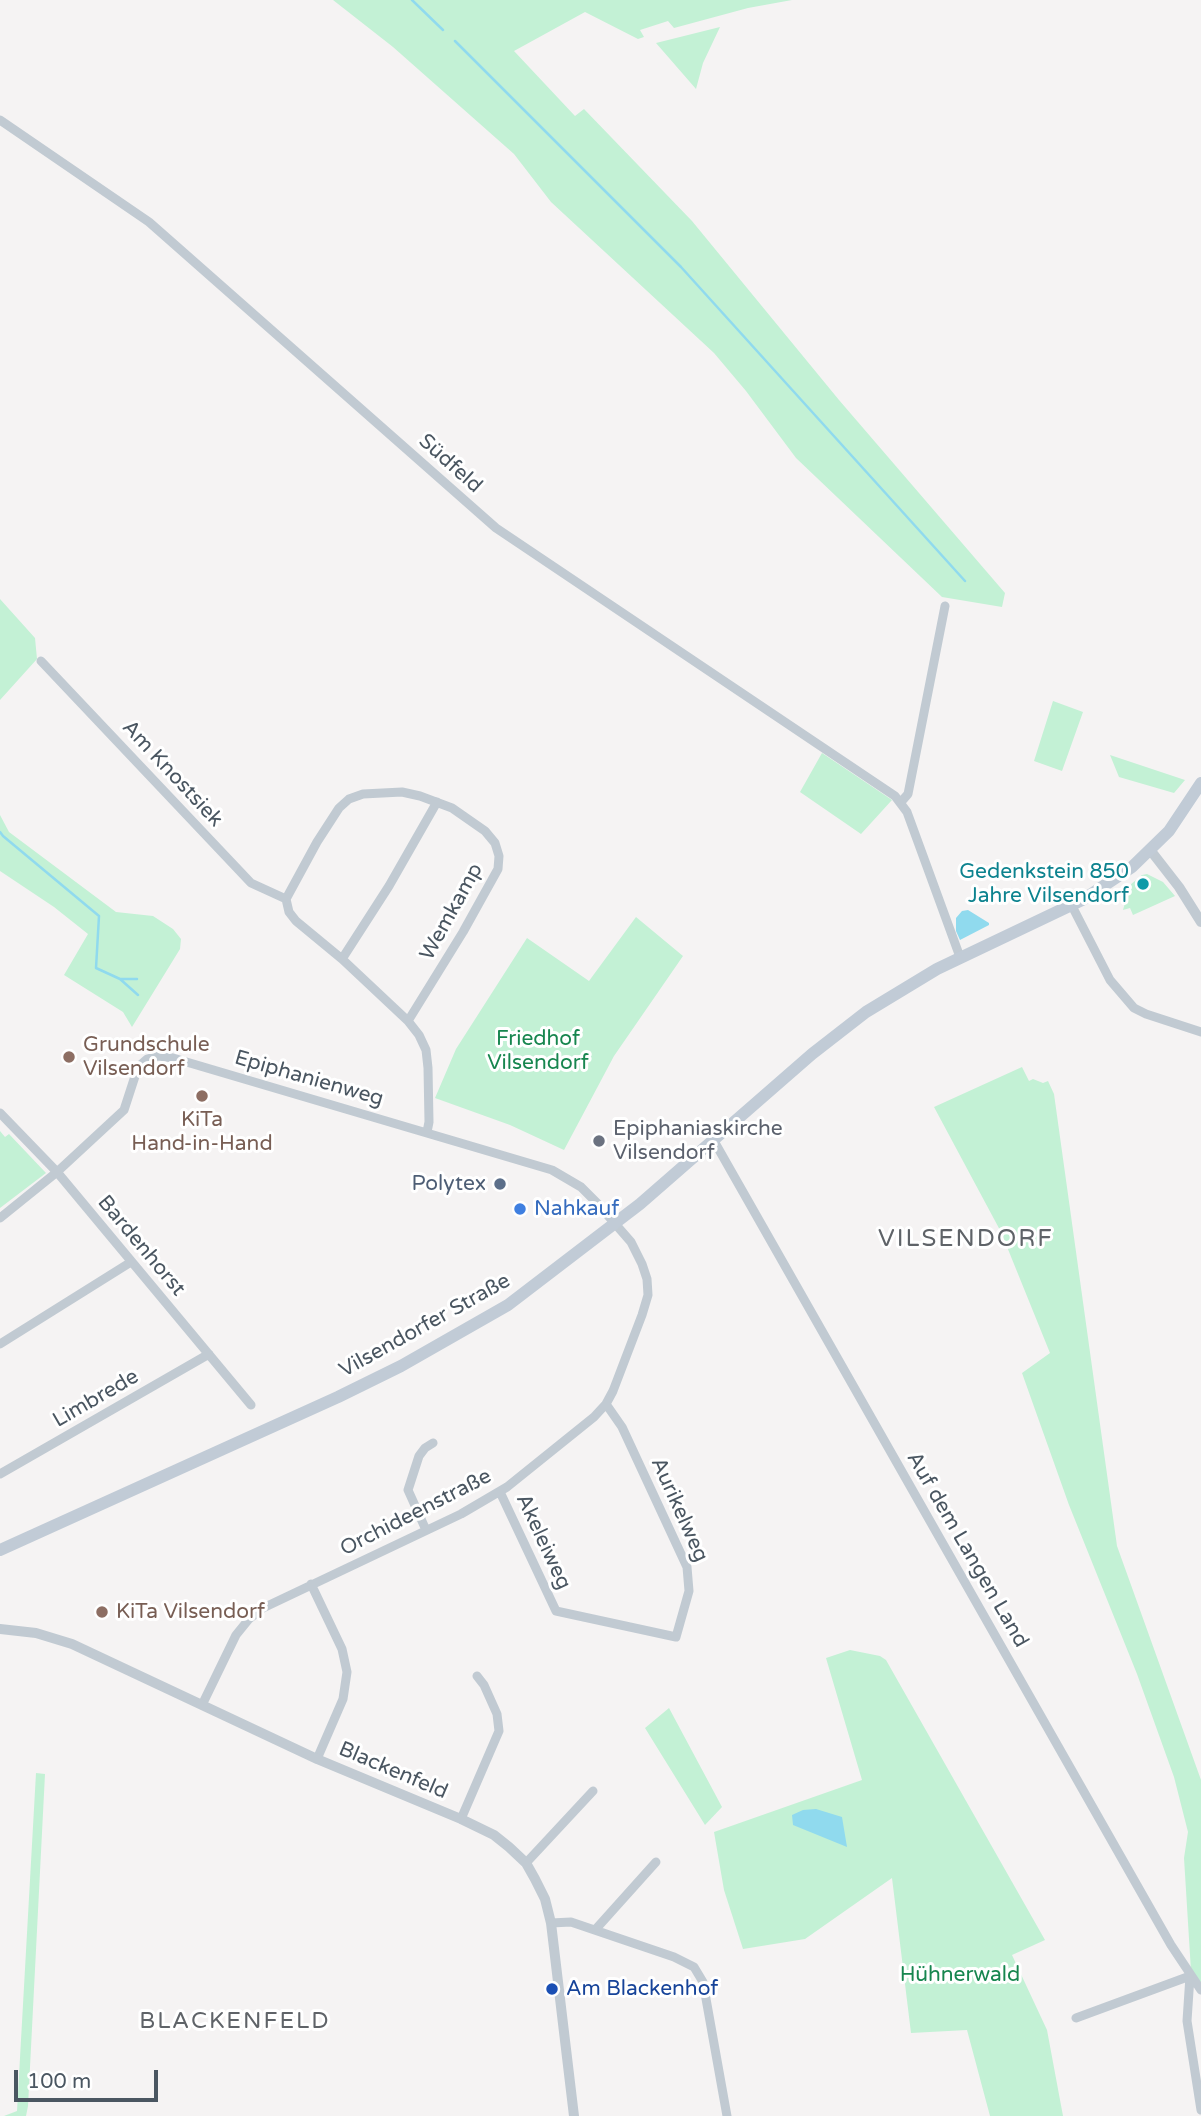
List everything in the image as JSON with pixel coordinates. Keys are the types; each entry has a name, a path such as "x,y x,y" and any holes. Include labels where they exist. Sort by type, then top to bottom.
{"main road":[{"name":"Vilsendorfer Straße","path":"0,1550 401,1366 508,1304 616,1224 846,1027 903,988 960,957 1072,906 1107,885 1151,850 1169,831 1197,800 1201,783"}],"street":[{"name":"Südfeld","path":"0,121 149,222 496,528 901,802"},
{"path":"945,606 908,794 901,802 960,957"},
{"name":"Am Knostsiek","path":"41,661 251,883 286,899"},
{"name":"Wemkamp","path":"286,899 339,808 349,799 363,794 402,792 437,802 468,818 485,831 495,843 499,856 498,869 408,1021"},
{"path":"342,960 437,802"},
{"path":"1151,850 1180,887 1201,922"},
{"path":"286,899 289,912 296,921 408,1021 419,1035 426,1050 430,1095 427,1132"},
{"path":"1072,906 1110,980 1134,1008 1201,1032"},
{"name":"Epiphanienweg","path":"0,1218 57,1172 124,1110 138,1068 147,1059 159,1056 427,1132 563,1174 581,1187 616,1224"},
{"name":"Bardenhorst","path":"0,1113 57,1172 251,1405"},
{"name":"Auf dem Langen Land","path":"714,1141 1190,1976 1201,1990"},
{"name":"Orchideenstraße","path":"202,1705 236,1635 242,1626 263,1608 461,1514 500,1492 561,1446 606,1404 636,1335 648,1295 647,1279 637,1252 616,1224"},
{"path":"0,1344 131,1262"},
{"name":"Limbrede","path":"0,1474 209,1354"},
{"name":"Aurikelweg","path":"606,1404 622,1427 687,1567 689,1591 676,1637"},
{"path":"426,1530 408,1490 419,1456 433,1443"},
{"name":"Akeleiweg","path":"500,1492 556,1611 676,1637"},
{"path":"311,1584 342,1649 347,1672 343,1699 317,1759"},
{"name":"Blackenfeld","path":"0,1629 36,1633 72,1644 317,1759 494,1835 526,1863 544,1899 551,1923 574,2116"},
{"path":"461,1819 499,1731 497,1714 477,1676"},
{"path":"526,1863 593,1791"},
{"path":"595,1930 656,1862"},
{"path":"551,1923 571,1922 595,1930 684,1962 700,1974 727,2116"},
{"path":"1076,2018 1190,1976 1187,2021 1201,2110"}],"green space":[{"path":"333,0 792,0 748,8 674,28 668,21 640,30 644,37 638,39 585,12 514,51 575,116 584,109 692,221 839,400 1005,593 1002,607 942,597 796,458 714,353 551,202 514,154 393,47"},
{"path":"720,27 703,63 696,89 656,43"},
{"path":"0,599 35,638 37,659 0,700"},
{"path":"1053,701 1083,712 1062,771 1034,761"},
{"path":"822,753 892,800 861,834 800,792"},
{"path":"1110,755 1185,780 1174,793 1119,777"},
{"path":"0,815 9,832 116,912 153,916 173,929 181,939 180,949 132,1027 123,1012 64,975 88,934 54,907 0,871"},
{"path":"1147,874 1163,882 1175,896 1133,915 1130,908 1123,910 1130,885"},
{"name":"Friedhof Vilsendorf","path":"636,917 683,956 614,1056 564,1150 510,1125 435,1098 456,1049 527,938 589,981"},
{"path":"1022,1067 1029,1081 1048,1081 1054,1094 1117,1546 1201,1780 1201,1983 1191,1971 1184,1858 1188,1832 1174,1777 1137,1674 1069,1505 1022,1373 1050,1353 1001,1232 934,1107"},
{"path":"0,1131 5,1137 9,1134 46,1173 0,1208"},
{"name":"Hühnerwald","path":"850,1650 880,1656 886,1660 1045,1940 1012,1955 1047,2030 1063,2116 990,2116 967,2030 911,2033 892,1878 805,1939 743,1949 724,1890 714,1832 862,1780 826,1658"},
{"path":"669,1708 722,1807 705,1825 645,1728"},
{"path":"36,1773 45,1774 28,2106 26,2116 4,2116 17,2111"}],"water":[{"path":"968,910 989,925 960,940 956,931 956,918 962,911"},
{"path":"816,1809 842,1817 847,1847 793,1825 792,1815 803,1810"}],"waterway":[{"path":"412,0 443,30"},
{"path":"455,41 681,267 965,581"},
{"path":"0,832 99,916 96,968 120,979 137,979"},
{"path":"120,979 138,995"}],"place":[{"name":"Gedenkstein 850 Jahre Vilsendorf","path":"1143,884"},
{"name":"Grundschule Vilsendorf","path":"69,1057"},
{"name":"KiTa Hand-in-Hand","path":"202,1096"},
{"name":"Epiphaniaskirche Vilsendorf","path":"599,1141"},
{"name":"Polytex","path":"500,1184"},
{"name":"Nahkauf","path":"520,1209"},
{"name":"KiTa Vilsendorf","path":"102,1612"},
{"name":"Am Blackenhof","path":"552,1989"}],"district":[{"name":"VILSENDORF","path":"966,1240"},
{"name":"BLACKENFELD","path":"235,2022"}]}
